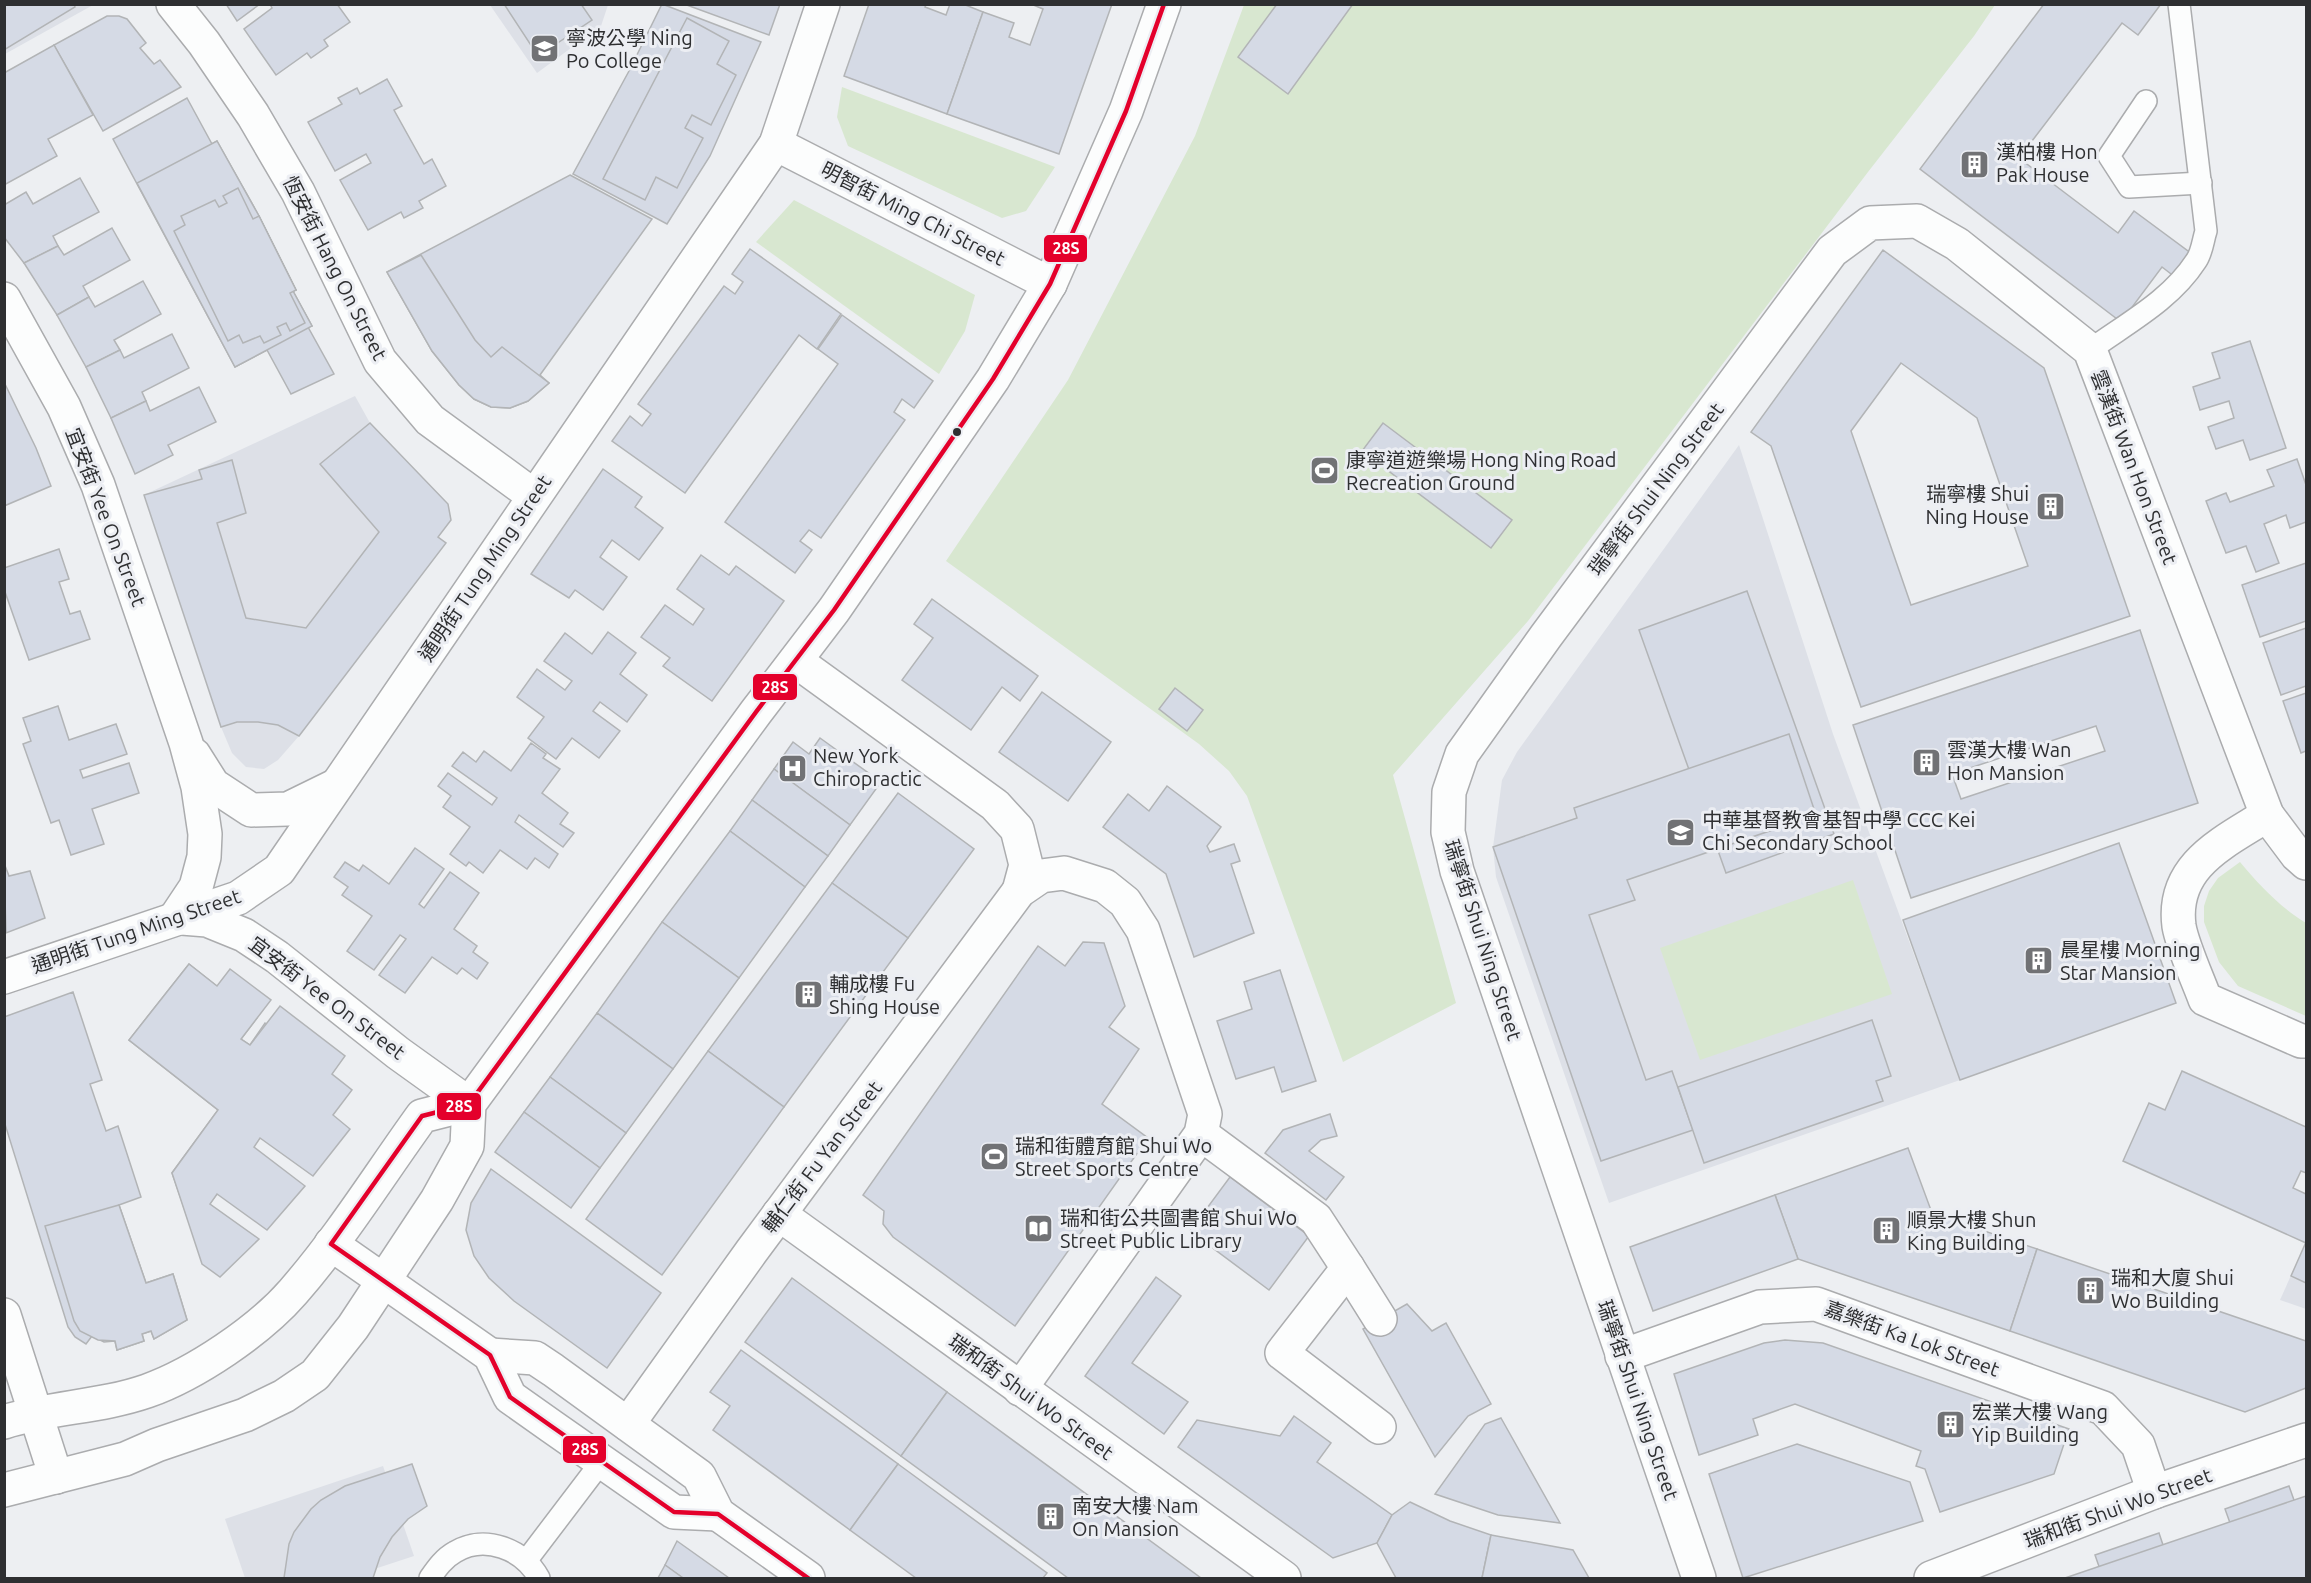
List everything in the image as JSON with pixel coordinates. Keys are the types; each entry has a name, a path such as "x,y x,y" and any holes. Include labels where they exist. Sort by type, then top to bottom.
{"street":[{"name":"恆安街 Hang On Street","path":"173,4 204,43 253,115 298,192 380,361 430,420 534,496"},
{"name":"通明街 Tung Ming Street","path":"4,977 176,917 238,898 279,870 776,144 823,4"},
{"path":"4,1490 125,1459 157,1445 245,1415 284,1396 315,1375 353,1327 425,1221 467,1146 469,1104 756,712 796,661 993,379 1050,284 1126,111 1164,4"},
{"name":"明智街 Ming Chi Street","path":"776,144 1050,284"},
{"name":"雲漢街 Wan Hon Street","path":"1832,251 1870,223 1917,221 1957,244 2090,350 2267,815 2297,855 2307,863"},
{"name":"瑞寧街 Shui Ning Street","path":"1699,1578 1457,871 1448,832 1449,792 1462,754 1484,721 1832,251"},
{"name":"宜安街 Yee On Street","path":"4,299 64,407 98,485 186,744 198,787 205,834 204,857 196,887 176,917 207,920 244,935 277,957 398,1053 469,1104"},
{"path":"796,661 995,806 1017,829 1026,865 1019,891"},
{"name":"宜安街 Yee On Street","path":"186,744 213,785 251,810 288,809 337,785"},
{"path":"2267,815 2200,860 2186,880 2180,903 2179,926 2205,999 2301,1041 2307,1041"},
{"path":"1019,891 1041,876 1064,873 1105,886 1125,902 1143,930 1204,1114 1201,1134 1020,1389"},
{"name":"輔仁街 Fu Yan Street","path":"628,1424 779,1214 1019,891"},
{"path":"4,1422 36,1412 111,1400 146,1391 178,1378 216,1355 266,1317 292,1293 332,1244 422,1116 469,1104"},
{"path":"1201,1134 1316,1219 1380,1319"},
{"name":"瑞和街 Shui Wo Street","path":"779,1214 1284,1578"},
{"path":"332,1244 490,1355 510,1397 674,1512 718,1514"},
{"path":"1348,1268 1282,1353 1379,1427"},
{"name":"嘉樂街 Ka Lok Street","path":"1623,1356 1760,1307 1816,1304 2103,1408 2138,1445 2154,1492"},
{"path":"4,1315 56,1477"},
{"path":"490,1355 535,1358 699,1476 718,1514 808,1578"},
{"name":"瑞和街 Shui Wo Street","path":"1931,1578 2154,1492 2307,1440"}],"lane":[{"path":"2090,350 2155,306 2180,281 2198,260 2206,231 2179,4"},
{"path":"2146,101 2109,156 2129,187 2200,183"},
{"path":"526,1561 602,1461"},
{"path":"430,1578 441,1563 455,1551 473,1545 492,1545 511,1550 526,1561 539,1578"}],"shaded area":[{"path":"5,5 93,5 5,54"},
{"name":"寧波公學 Ning Po College","path":"490,5 608,5 601,26 537,73"},
{"path":"355,396 370,423 448,504 451,520 438,537 446,543 299,736 278,760 264,769 246,767 232,753 221,727 144,495"},
{"name":"中華基督教會基智中學 CCC Kei Chi Secondary School","path":"1739,445 1833,734 1960,1080 1609,1203 1496,877 1493,847 1502,780 1517,752"},
{"path":"2306,1242 2306,1309 2280,1300"},
{"path":"383,1466 414,1556 347,1578 245,1578 225,1519"}],"green space":[{"name":"康寧道遊樂場 Hong Ning Road Recreation Ground","path":"1244,5 1995,5 1974,36 1868,172 1528,621 1393,775 1456,1003 1343,1062 1247,796 1229,771 1199,744 946,561 1068,380 1195,136"},
{"path":"842,87 1055,167 1026,211 1002,218 848,146 837,117"},
{"path":"794,200 975,295 965,331 939,374 756,242"},
{"path":"2240,862 2271,895 2306,923 2306,1016 2238,986 2219,962 2204,922 2204,906 2209,891 2218,878"},
{"path":"1853,880 1892,994 1700,1060 1660,948"}],"building":[{"path":"4,4 74,4 75,7 4,50"},
{"path":"226,4 260,4 237,21"},
{"path":"270,4 337,4 350,22 324,40 328,46 311,58 307,53 276,75 244,29 272,8"},
{"path":"504,4 581,4 592,20 538,56"},
{"path":"662,4 761,42 710,156 667,224 573,174 629,71"},
{"path":"684,4 780,4 769,35"},
{"path":"869,4 926,4 925,7 946,15 950,4 963,4 983,12 947,114 844,76"},
{"path":"1031,4 1112,4 1059,154 947,114 983,12 1014,23 1009,37 1030,45 1043,9"},
{"path":"1277,4 1353,4 1288,94 1238,57"},
{"name":"漢柏樓 Hon Pak House","path":"2044,4 2161,4 2138,35 2122,23 2019,158 2118,233 2134,211 2192,254 2175,277 2162,267 2121,322 1920,169"},
{"path":"107,16 127,19 146,43 140,48 154,64 160,60 181,87 103,131 54,45"},
{"path":"687,18 729,41 717,64 736,75 711,125 692,115 685,128 703,138 677,188 656,177 645,200 603,179"},
{"path":"54,45 93,115 48,139 57,156 4,185 4,73"},
{"path":"387,79 402,106 394,110 424,164 432,159 446,186 419,201 423,208 404,218 401,212 368,230 340,180 371,163 366,154 335,171 308,122 342,104 338,98 357,88 360,94"},
{"path":"187,98 212,144 217,141 259,216 296,290 293,291 312,326 308,327 334,374 291,394 267,350 235,367 113,139"},
{"path":"217,141 259,216 296,290 293,291 312,326 235,367 137,183"},
{"path":"570,175 652,219 540,375 549,383 528,401 510,408 491,407 474,399 459,385 432,351 387,272"},
{"path":"80,178 99,212 53,236 58,246 24,263 4,237 4,205 26,192 33,204"},
{"path":"238,188 253,219 259,216 296,290 290,293 305,323 290,331 286,323 277,327 281,335 264,343 260,336 243,343 239,335 228,341 174,231 185,225 181,216 215,200 219,207 227,203 223,196"},
{"path":"112,228 130,260 83,286 89,297 57,315 24,263 58,246 64,255"},
{"path":"750,249 841,314 817,349 799,335 685,493 612,441 630,416 642,426 651,414 638,404 724,286 735,294 743,282 732,274"},
{"name":"瑞寧樓 Shui Ning House","path":"1883,250 2044,368 2130,616 1861,707 1771,446 1751,432","holes":["1901,363 1977,418 2028,566 1911,605 1851,431"]},
{"path":"421,255 475,340 491,357 502,347 549,383 528,401 510,408 491,407 474,399 459,385 432,351 387,272"},
{"path":"143,281 161,314 114,340 120,350 86,367 57,315 89,297 95,307"},
{"path":"842,315 933,381 914,408 902,399 894,412 905,420 821,538 809,530 800,541 812,550 795,573 725,522 838,364 818,349"},
{"path":"172,334 189,368 142,392 146,401 111,418 86,367 120,350 124,358"},
{"path":"2250,341 2286,448 2250,460 2243,440 2216,449 2208,427 2234,418 2229,401 2200,410 2193,387 2220,378 2212,353"},
{"path":"4,382 36,448 51,486 4,506"},
{"path":"199,387 216,422 168,445 173,455 135,474 111,418 146,401 150,411"},
{"path":"370,423 448,504 451,520 438,537 446,543 299,736 278,725 258,722 237,722 221,727 144,495 202,479 199,470 232,460 246,513 217,523 246,618 306,628 379,532 320,464"},
{"path":"1383,423 1512,520 1491,548 1362,451"},
{"path":"2297,459 2306,485 2306,522 2290,528 2286,515 2264,524 2279,563 2256,572 2246,546 2226,553 2206,501 2226,493 2230,502 2274,486 2267,470"},
{"path":"603,469 642,497 635,507 663,528 639,560 612,540 600,557 627,577 603,610 575,590 569,598 531,574"},
{"path":"59,549 69,579 59,582 70,614 80,611 90,639 29,660 4,589 4,568"},
{"path":"701,555 729,575 736,566 784,601 712,701 663,666 670,658 641,637 665,605 693,625 704,609 677,589"},
{"path":"2306,563 2306,621 2260,637 2242,585"},
{"path":"1747,591 1834,834 1726,873 1639,630"},
{"path":"932,599 1038,676 1020,701 1002,687 971,730 902,680 933,638 914,624"},
{"path":"2306,628 2306,686 2281,695 2263,643"},
{"name":"雲漢大樓 Wan Hon Mansion","path":"2140,630 2198,803 1911,898 1853,725","holes":["2096,726 2105,751 1961,799 1952,774"]},
{"path":"608,632 636,653 620,674 647,695 627,722 600,702 593,711 620,731 599,758 572,738 556,759 528,738 544,717 517,697 537,669 565,690 572,681 544,661 565,633 592,654"},
{"path":"1175,688 1203,710 1187,731 1159,709"},
{"path":"1042,692 1111,742 1068,801 999,752"},
{"path":"2306,693 2306,751 2301,753 2283,701"},
{"path":"58,706 69,740 116,724 127,754 80,770 83,778 129,763 139,793 92,809 104,844 71,855 59,820 51,823 23,744 31,741 23,718"},
{"path":"1789,734 1816,815 1627,880 1635,900 1589,915 1646,1080 1672,1071 1693,1130 1601,1161 1493,847 1577,818 1574,808"},
{"path":"820,738 881,782 850,825 774,769 793,742 809,754"},
{"path":"531,743 546,754 543,758 560,769 542,793 568,813 560,824 574,833 563,847 519,815 515,822 558,854 549,868 535,858 527,869 500,850 483,873 469,862 466,866 450,854 470,827 443,807 451,796 438,786 448,773 492,805 497,798 452,766 463,752 476,762 484,751 511,771"},
{"path":"774,769 850,825 828,856 752,800"},
{"path":"1167,786 1221,827 1207,846 1210,852 1234,844 1240,861 1231,864 1254,933 1194,957 1166,874 1103,827 1128,794 1149,811"},
{"path":"898,793 974,849 908,938 832,883"},
{"path":"752,800 828,856 805,887 730,831"},
{"path":"730,831 805,887 739,978 662,922"},
{"name":"晨星樓 Morning Star Mansion","path":"2119,843 2176,1003 1960,1080 1903,920"},
{"path":"415,848 444,869 419,904 424,908 450,872 479,893 454,929 477,946 473,952 488,963 477,979 462,968 457,974 432,957 405,993 379,975 406,939 400,935 374,970 347,951 372,916 342,895 348,887 334,877 345,862 359,871 363,865 389,884"},
{"path":"4,863 9,876 30,871 45,918 6,933"},
{"name":"輔成樓 Fu Shing House","path":"832,883 908,938 784,1107 708,1051"},
{"path":"662,922 739,978 673,1069 597,1013"},
{"path":"1083,942 1104,943 1125,1006 1109,1027 1139,1049 1102,1104 1148,1138 1015,1326 893,1237 883,1224 884,1211 863,1195 1038,946 1065,966"},
{"path":"189,964 257,1018 241,1039 250,1045 265,1023 311,1059 298,1075 304,1080 191,1228 172,1173 218,1110 129,1040"},
{"path":"189,964 217,986 230,969 271,1000 241,1039 250,1045 280,1006 345,1056 332,1074 352,1090 333,1115 350,1129 313,1176 260,1138 254,1147 305,1186 267,1230 217,1194 210,1204 259,1239 220,1277 202,1264 172,1173 218,1110 129,1040"},
{"path":"1280,970 1316,1081 1282,1092 1274,1067 1236,1079 1217,1021 1252,1009 1244,982"},
{"path":"73,992 102,1080 90,1084 106,1131 118,1126 141,1197 119,1205 146,1283 173,1274 187,1320 154,1339 151,1331 142,1334 144,1341 117,1350 115,1341 104,1342 92,1336 86,1344 75,1337 68,1327 4,1121 4,1017"},
{"path":"597,1013 673,1069 626,1133 550,1077"},
{"path":"1872,1020 1891,1076 1876,1081 1883,1101 1704,1163 1678,1087"},
{"path":"708,1051 784,1107 662,1275 586,1219"},
{"path":"2182,1071 2306,1127 2306,1173 2301,1171 2293,1188 2306,1194 2306,1243 2123,1161 2149,1103 2165,1110"},
{"path":"550,1077 626,1133 600,1168 524,1112"},
{"path":"524,1112 600,1168 571,1208 495,1152"},
{"path":"1330,1114 1337,1136 1321,1140 1309,1151 1344,1177 1326,1200 1265,1153 1283,1130"},
{"name":"順景大樓 Shun King Building","path":"1908,1148 1932,1213 2037,1249 2010,1331 1798,1259 1775,1195"},
{"path":"491,1169 661,1293 607,1368 514,1301 489,1278 474,1256 466,1230 471,1203"},
{"path":"1230,1177 1309,1236 1269,1290 1190,1231"},
{"path":"1775,1195 1798,1259 1653,1311 1630,1247"},
{"path":"119,1205 146,1283 173,1274 187,1320 154,1339 151,1331 142,1334 144,1341 117,1350 115,1341 98,1340 80,1331 74,1321 45,1226"},
{"path":"2306,1242 2306,1283 2291,1276"},
{"name":"瑞和大廈 Shui Wo Building","path":"2037,1249 2306,1341 2306,1388 2245,1412 2010,1331"},
{"path":"1156,1277 1181,1296 1132,1363 1188,1402 1164,1434 1085,1376"},
{"path":"792,1278 947,1392 901,1456 745,1342"},
{"path":"1407,1304 1432,1331 1446,1323 1491,1404 1468,1416 1435,1457 1363,1329"},
{"name":"宏業大樓 Wang Yip Building","path":"1785,1340 1823,1343 2069,1429 2054,1474 1940,1512 1925,1469 1916,1466 1921,1451 1795,1404 1753,1419 1758,1435 1699,1455 1674,1374 1764,1343"},
{"path":"741,1350 898,1464 850,1530 713,1430 730,1406 710,1392"},
{"name":"南安大樓 Nam On Mansion","path":"947,1392 1201,1578 1068,1578 901,1456"},
{"path":"1294,1416 1331,1443 1317,1462 1392,1515 1377,1543 1333,1558 1178,1447 1197,1420 1280,1436"},
{"path":"1501,1418 1560,1523 1498,1515 1435,1494 1485,1424"},
{"path":"1797,1444 1910,1482 1923,1521 1743,1578 1709,1474"},
{"path":"412,1464 427,1506 408,1519 392,1537 380,1557 373,1578 284,1578 289,1544 294,1532 311,1509 321,1500 345,1486"},
{"path":"898,1464 1047,1573 1043,1578 916,1578 850,1530"},
{"path":"2289,1486 2306,1534 2306,1578 2103,1578 2095,1555 2159,1533 2172,1572 2239,1548 2225,1509"},
{"path":"2306,1496 2306,1578 2065,1578"},
{"path":"1410,1502 1450,1521 1491,1535 1482,1578 1396,1578 1377,1543 1392,1515"},
{"path":"1491,1535 1573,1550 1589,1578 1482,1578"},
{"path":"677,1541 729,1578 683,1578 665,1565"},
{"path":"665,1565 683,1578 658,1578"}],"transit line":[{"name":"28S","path":"808,1578 718,1514 674,1512 551,1426 510,1397 490,1355 331,1244 422,1116 469,1104 756,712 834,610 993,379 1050,284 1126,111 1164,4"}],"place":[{"name":"寧波公學 Ning Po College","path":"545,49"},
{"name":"漢柏樓 Hon Pak House","path":"1975,164"},
{"name":"康寧道遊樂場 Hong Ning Road Recreation Ground","path":"1325,471"},
{"name":"瑞寧樓 Shui Ning House","path":"2050,506"},
{"name":"雲漢大樓 Wan Hon Mansion","path":"1926,762"},
{"name":"New York Chiropractic","path":"792,768"},
{"name":"中華基督教會基智中學 CCC Kei Chi Secondary School","path":"1681,832"},
{"name":"晨星樓 Morning Star Mansion","path":"2039,961"},
{"name":"輔成樓 Fu Shing House","path":"808,995"},
{"name":"瑞和街體育館 Shui Wo Street Sports Centre","path":"994,1157"},
{"name":"瑞和街公共圖書館 Shui Wo Street Public Library","path":"1039,1229"},
{"name":"順景大樓 Shun King Building","path":"1886,1231"},
{"name":"瑞和大廈 Shui Wo Building","path":"2090,1290"},
{"name":"宏業大樓 Wang Yip Building","path":"1951,1424"},
{"name":"南安大樓 Nam On Mansion","path":"1051,1517"}]}
